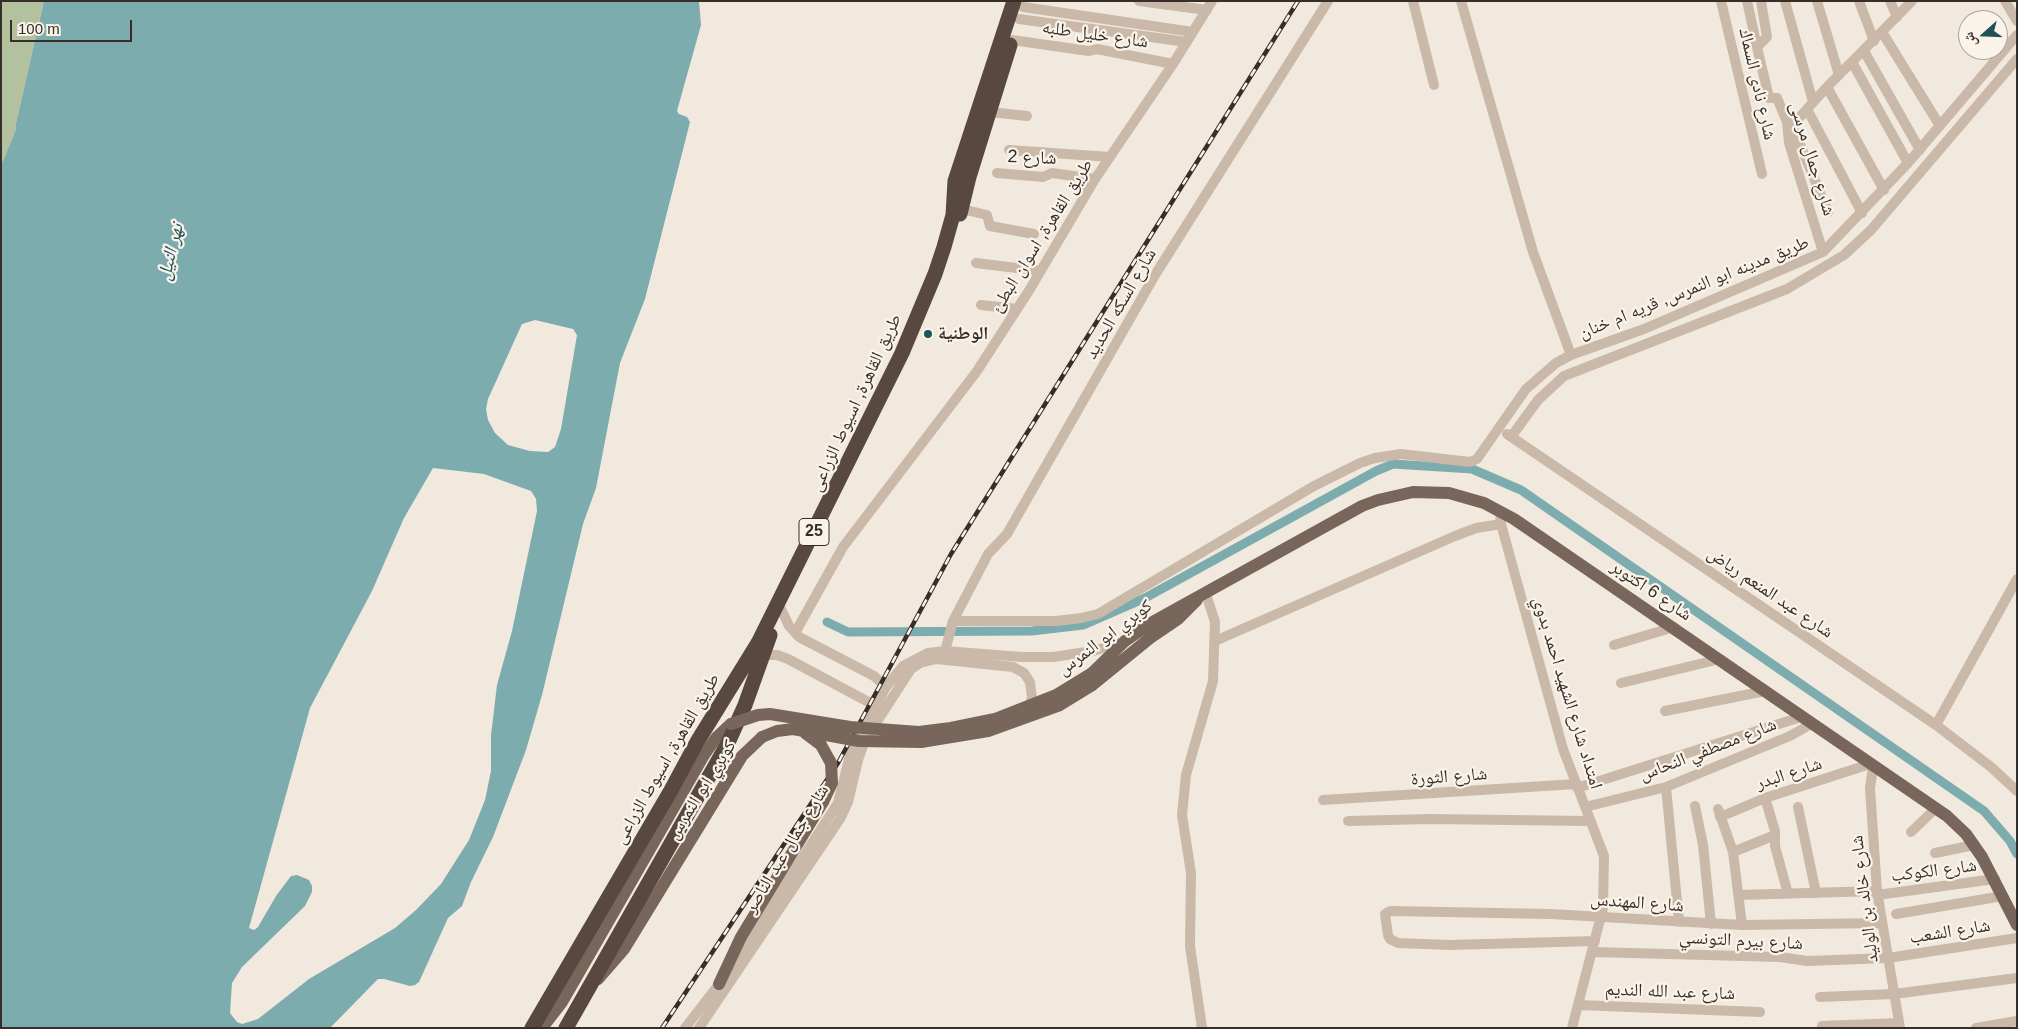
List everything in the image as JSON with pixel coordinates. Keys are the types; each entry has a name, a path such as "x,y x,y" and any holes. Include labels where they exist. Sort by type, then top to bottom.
{"highway":[{"name":"طريق القاهرة, اسيوط الزراعى","path":"566,1028 644,886 728,745 782,609 823,529 913,342 962,209 969,176 1012,40 1020,7"},
{"name":"طريق القاهرة, اسيوط الزراعى","path":"532,1028 670,792 697,742 758,643 902,353 944,247 953,215 955,181 1020,7"}],"main road":[{"name":"شارع 6 اكتوبر","path":"1202,596 1346,514 1378,500 1414,492 1449,493 1484,503 1500,518 1674,627 1872,766 1936,808 1956,825 1974,845 1995,879 2017,925"},
{"name":"كوبري ابو النمرس","path":"542,1028 562,1002 704,755 716,738 731,724 758,715 770,714 920,737 973,724 1028,708 1078,682 1125,641 1185,602 1202,596"},
{"name":"كوبري ابو النمرس","path":"590,986 608,969 624,949 742,756 762,737 777,731 801,730 867,742 988,731 1060,705 1091,686 1150,638 1178,619 1202,596"},
{"path":"719,984 741,937 823,802 832,783 831,763 821,745 801,730"}],"street":[{"path":"1139,1 1210,6"},
{"name":"شارع السكه الحديد","path":"947,647 952,624 988,554 1009,530 1155,275 1328,1"},
{"path":"1413,1 1434,85"},
{"path":"1461,1 1533,252 1571,355"},
{"name":"شارع نادى السماك","path":"1721,1 1762,174"},
{"path":"1746,1 1757,47 1768,37 1760,1"},
{"path":"1786,1 1810,105 1862,213"},
{"path":"1817,1 1839,75"},
{"path":"1858,1 1874,41"},
{"path":"1890,1 1897,17"},
{"path":"1828,212 1790,127 1826,87 1912,1"},
{"path":"2005,1 2017,21"},
{"name":"طريق القاهرة, اسوان البطئ","path":"795,633 843,546 951,406 1017,310 1095,179 1174,64 1210,6"},
{"path":"1020,7 1193,32"},
{"path":"1020,7 1188,42"},
{"path":"1882,32 1940,126"},
{"name":"طريق مدينه ابو النمرس, قريه ام خنان","path":"952,624 1056,621 1098,614 1314,486 1360,463 1375,458 1401,454 1473,462 1479,457 1499,430 1526,389 1556,363 1571,355 1644,329 1823,252 1920,150 2017,35"},
{"name":"شارع خليل طلبه","path":"1012,40 1089,51 1098,49 1174,64"},
{"name":"شارع جمال مرسى","path":"1757,47 1769,98 1777,98 1790,127 1789,144 1823,252"},
{"path":"1864,51 1920,150"},
{"name":"طريق مدينه ابو النمرس, قريه ام خنان","path":"1511,437 1543,394 1564,376 1787,289 1844,255 1871,230 2017,59"},
{"path":"1852,62 1908,163"},
{"path":"1826,87 1884,190"},
{"path":"990,112 1027,116"},
{"path":"1010,150 1110,157"},
{"name":"شارع 2","path":"997,173 1043,177 1052,173 1095,179"},
{"path":"962,209 988,216 990,226 1034,234"},
{"path":"976,263 1041,271"},
{"path":"982,305 1017,310"},
{"name":"شارع عبد المنعم رياض","path":"1499,430 1936,725 2017,791"},
{"path":"1215,641 1500,518"},
{"name":"امتداد شارع الشهيد احمد بدوي","path":"1500,518 1546,692 1604,860 1601,916 1572,1028"},
{"path":"1936,725 2017,579"},
{"path":"1202,596 1215,622 1214,681 1186,775 1182,815 1191,873 1190,946 1202,1028"},
{"path":"782,609 784,618 795,633 869,673 886,687"},
{"path":"1614,644 1674,627"},
{"name":"شارع جمال عبد الناصر","path":"686,1028 719,984 838,803 850,755 886,687 908,662 947,647 1022,657 1054,657 1092,651 1125,641"},
{"path":"764,655 782,656 854,696 876,706"},
{"name":"شارع جمال عبد الناصر","path":"699,1028 840,819 850,794 865,740 911,670 920,663 936,659 1013,667 1024,673 1030,682 1032,698 1028,708"},
{"path":"1621,682 1720,659"},
{"path":"1665,711 1765,692"},
{"name":"شارع الثورة","path":"1323,800 1577,786 1806,720"},
{"name":"شارع مصطفي النحاس","path":"1585,807 1666,787 1790,736 1806,720"},
{"name":"شارع البدر","path":"1733,852 1719,813 1872,766"},
{"name":"شارع خالد بن الوليد","path":"1872,766 1870,788 1877,893 1900,1025"},
{"path":"1666,787 1679,922"},
{"path":"1765,798 1788,894"},
{"path":"1695,806 1704,845 1711,924"},
{"path":"1798,807 1816,893"},
{"path":"1911,832 1936,808"},
{"path":"1348,821 1430,819 1590,821"},
{"path":"1742,925 1733,852 1775,835"},
{"path":"1935,853 1974,845"},
{"name":"شارع الكوكب","path":"1739,895 1877,893 1995,879"},
{"path":"1896,914 2003,896"},
{"name":"شارع المهندس","path":"1595,941 1449,946 1398,943 1388,935 1385,914 1390,911 1601,916 1742,925 1882,923"},
{"name":"شارع الشعب","path":"1888,958 2017,938"},
{"name":"شارع بيرم التونسي","path":"1593,952 1780,956 1808,961 1888,958"},
{"path":"1820,996 1894,994 2017,978"},
{"name":"شارع عبد الله النديم","path":"1578,1005 1760,1012"},
{"path":"1976,1028 2017,1022"},
{"path":"1822,1026 1900,1025"}],"green space":[{"path":"1,1 44,1 16,129 1,166"}],"water":[{"name":"نهر النيل","path":"44,1 699,1 701,25 677,111 679,114 687,117 690,122 645,299 620,363 596,488 583,524 542,695 526,750 493,837 471,882 462,906 448,918 419,982 410,986 378,979 330,1028 1,1028 1,166 16,129","holes":["535,320 573,329 577,335 561,429 555,447 548,452 530,451 508,445 495,433 488,420 486,409 488,399 522,324","433,468 484,474 531,491 536,499 537,511 512,631 497,685 491,735 491,771 485,800 469,840 441,884 416,910 395,928 309,979 258,1019 242,1024 237,1022 230,1013 232,983 242,967 305,906 312,892 309,880 297,875 291,876 276,896 258,927 254,930 249,928 310,708 372,591 404,518"]}],"waterway":[{"path":"827,622 848,632 1032,631 1083,625 1145,598 1376,471 1393,464 1472,469 1521,490 1984,811 2010,841 2017,854"}],"railway":[{"path":"662,1028 838,763 951,554 1298,1"}],"place":[{"name":"الوطنية","path":"928,334"}]}
